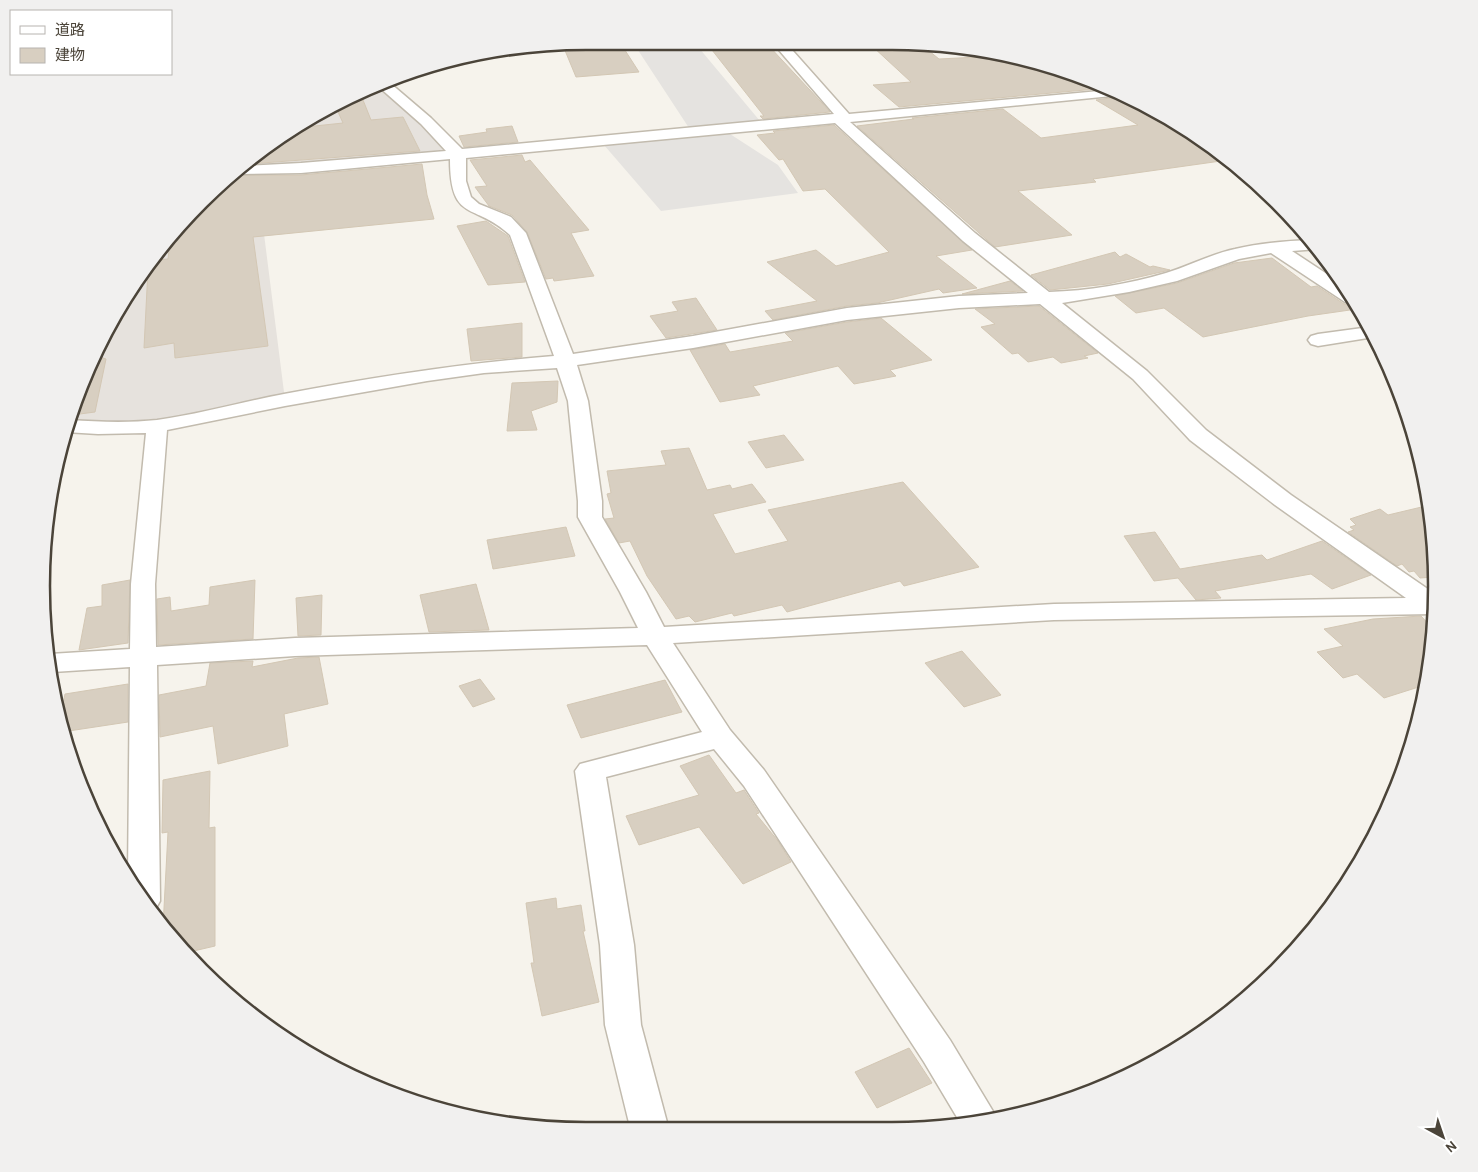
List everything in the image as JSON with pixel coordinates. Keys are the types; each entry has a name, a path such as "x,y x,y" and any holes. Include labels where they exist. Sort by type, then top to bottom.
{"street":[{"path":"785,50 841,118 969,237 1140,374 1198,434 1283,500 1428,600"},
{"path":"388,88 426,121 458,154 458,181 464,198 473,208 505,221 518,233 566,361 578,400 590,501 590,516 633,592 655,636 720,737 754,778 937,1050 976,1115"},
{"path":"248,171 301,168 458,154 1104,94"},
{"path":"74,426 98,428 157,426 285,400 427,375 484,367 566,361 694,342 847,314 959,302 1048,299 1129,287 1171,277 1235,254 1274,247 1305,245"},
{"path":"1274,247 1339,289"},
{"path":"1318,340 1364,333"},
{"path":"144,889 143,584 157,426"},
{"path":"56,663 143,659 294,647 655,636 1054,612 1427,605"},
{"path":"648,1122 623,1025 617,945 590,771 720,737"}],"shaded area":[{"path":"638,50 701,50 760,121 689,128"},
{"path":"383,90 458,154 264,174 264,234 285,400 174,423 76,420 105,349 140,288 183,233 207,207 260,161 288,140 318,122 349,105"},
{"path":"730,134 778,165 798,193 661,211 604,145"}],"building":[{"path":"625,50 639,72 576,77 565,51"},
{"path":"712,50 773,50 830,112 763,119 760,116 764,116"},
{"path":"876,50 929,51 939,59 976,57 997,60 1064,78 1093,89 899,107 873,85 911,82"},
{"path":"1112,98 1129,105 1190,140 1218,161 1093,179 1096,182 1018,191 1072,235 995,247 857,126 914,119 912,118 1003,109 1041,138 1138,125 1096,100"},
{"path":"363,99 371,120 403,117 420,151 257,163 288,140 311,126 343,123 338,111"},
{"path":"834,125 972,250 936,256 977,288 943,293 939,289 877,303 847,306 773,320 765,311 817,301 767,262 816,250 836,266 889,252 825,189 803,191 783,159 779,160 757,135 775,133 773,131"},
{"path":"512,126 518,142 464,147 459,136 487,132 486,129"},
{"path":"522,155 525,162 530,160 589,230 571,233 594,276 554,281 553,278 546,279 527,232 512,215 489,206 475,187 487,186 470,160"},
{"path":"422,164 427,195 434,219 253,237 268,346 175,358 174,343 144,348 148,278 161,260 168,259 169,250 183,233 207,207 243,175 301,175"},
{"path":"486,221 508,236 525,282 488,285 457,226"},
{"path":"1115,252 1120,257 1126,254 1150,267 1170,270 1108,284 1050,290 1031,275"},
{"path":"1272,258 1311,287 1317,286 1344,304 1348,304 1351,310 1308,316 1203,337 1164,308 1136,313 1115,296 1177,283 1234,263"},
{"path":"1010,281 1023,291 962,294"},
{"path":"696,298 717,330 666,338 650,316 678,311 672,302"},
{"path":"1039,306 1098,353 1084,356 1088,358 1061,363 1053,357 1028,362 1018,353 1012,354 981,327 995,324 975,309"},
{"path":"881,318 932,360 890,370 896,376 854,384 838,366 753,386 760,395 720,402 690,350 725,344 730,352 793,341 785,333"},
{"path":"522,323 522,357 471,361 467,329"},
{"path":"101,357 106,359 95,412 78,414"},
{"path":"558,381 557,402 531,411 537,430 507,431 512,383"},
{"path":"784,435 804,460 766,468 748,442"},
{"path":"689,448 707,490 730,485 732,489 752,484 766,502 713,514 735,554 788,541 768,510 903,482 979,567 904,586 900,581 787,612 782,605 734,616 732,613 695,622 689,616 676,619 647,576 630,541 619,543 605,519 614,518 607,494 611,493 607,471 666,465 661,451"},
{"path":"1422,507 1427,551 1428,577 1420,578 1414,571 1409,572 1402,564 1397,566 1348,532 1354,530 1350,527 1356,525 1350,519 1380,509 1388,515"},
{"path":"566,527 575,556 493,569 487,540"},
{"path":"1155,532 1180,569 1262,555 1267,560 1322,541 1371,575 1332,589 1311,574 1215,591 1221,598 1196,600 1178,578 1154,581 1124,536"},
{"path":"130,580 128,643 79,650 87,608 102,606 102,585"},
{"path":"255,580 253,639 158,645 157,599 170,597 171,611 209,605 210,587"},
{"path":"476,584 489,630 429,632 420,595"},
{"path":"322,595 321,635 298,636 296,598"},
{"path":"1421,616 1427,622 1419,687 1384,698 1357,674 1343,678 1317,652 1343,646 1324,629 1373,619"},
{"path":"962,651 1001,695 964,707 925,663"},
{"path":"319,657 328,704 284,714 288,746 218,764 213,726 160,737 159,695 206,686 210,663 253,661 252,667 298,658"},
{"path":"480,679 495,699 473,707 459,686"},
{"path":"665,680 682,712 581,738 567,705"},
{"path":"128,684 128,722 70,731 63,704 65,694"},
{"path":"709,755 736,793 744,790 759,813 756,814 778,841 791,862 743,884 699,827 639,845 626,816 699,795 680,766"},
{"path":"210,771 209,828 215,827 215,946 194,951 164,915 168,832 162,833 163,780"},
{"path":"556,898 557,909 581,905 585,931 583,931 599,1002 542,1016 531,963 534,963 526,903"},
{"path":"909,1048 932,1083 877,1108 855,1072"}]}
